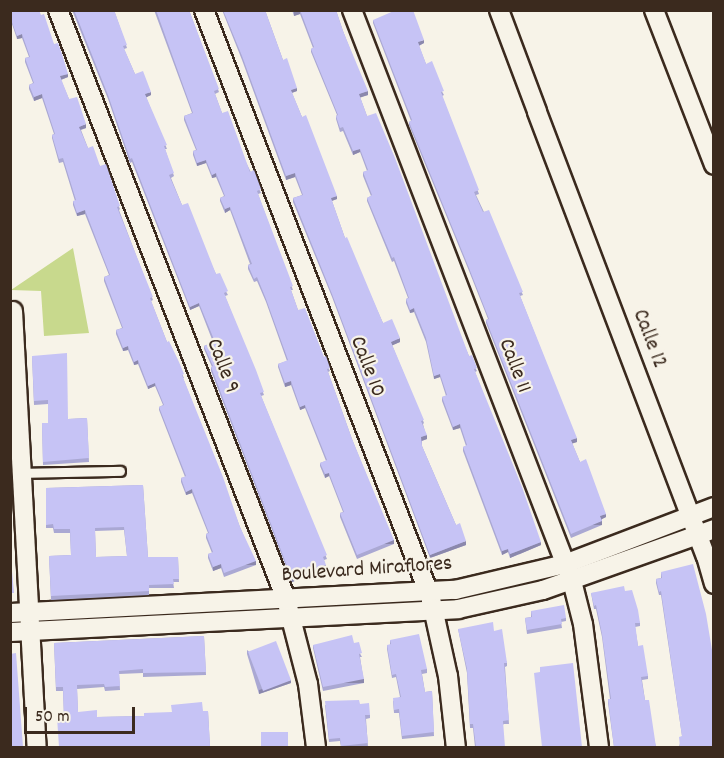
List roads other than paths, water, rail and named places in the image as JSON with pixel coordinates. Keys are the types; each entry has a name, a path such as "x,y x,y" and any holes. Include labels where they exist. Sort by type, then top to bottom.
{"street":[{"name":"Calle 9","path":"58,10 286,599 289,618 308,684 316,747"},
{"name":"Calle 10","path":"204,10 434,610 448,676 456,747"},
{"name":"Calle 11","path":"352,10 572,581 583,624 599,747"},
{"name":"Calle 12","path":"499,10 690,516 706,532 714,584"},
{"path":"654,10 714,165"},
{"path":"13,311 38,747"},
{"name":"Boulevard Miraflores","path":"10,613 454,590 565,564 714,507"},
{"name":"Boulevard Miraflores","path":"10,632 458,609 572,581 706,532"}],"lane":[{"path":"22,473 120,471"}]}
